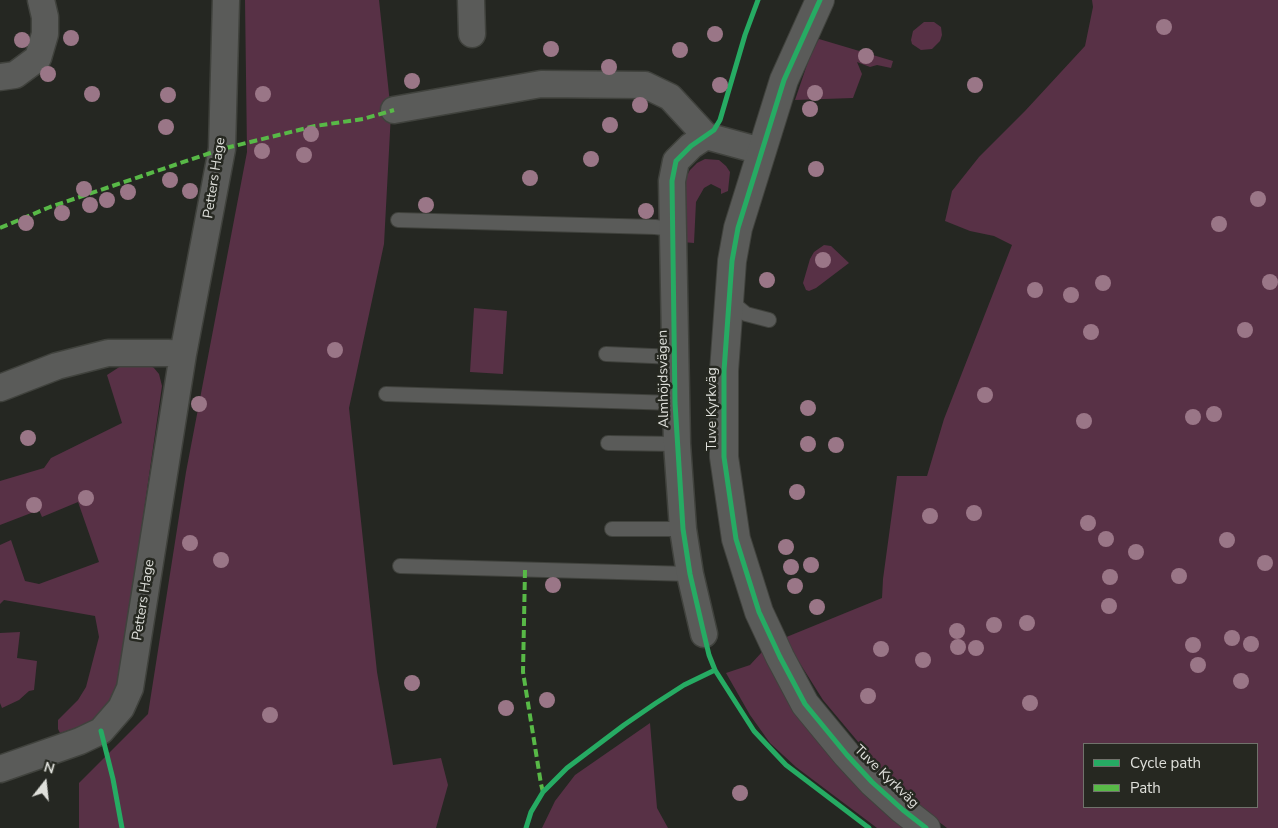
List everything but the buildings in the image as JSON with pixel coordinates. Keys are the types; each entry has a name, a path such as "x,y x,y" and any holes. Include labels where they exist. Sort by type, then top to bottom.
{"street":[{"path":"0,76 15,75 38,58 45,34 45,17 41,0"},
{"name":"Petters Hage","path":"0,769 80,741 101,730 121,708 130,688 183,354 222,149 226,0"},
{"path":"471,0 472,34"},
{"name":"Tuve Kyrkväg","path":"820,0 784,80 738,228 732,261 724,371 724,457 736,539 759,612 805,704 872,782 926,828"},
{"path":"394,110 541,84 645,85 670,98 706,136 761,151"},
{"name":"Almhöjdsvägen","path":"704,634 690,574 683,530 677,444 672,181 676,161 691,146 706,136"},
{"path":"0,388 57,366 108,353 183,354"}],"lane":[{"path":"398,220 672,229"},
{"path":"729,300 746,314 769,320"},
{"path":"606,354 675,356"},
{"path":"386,394 676,403"},
{"path":"608,442 677,444"},
{"path":"612,529 683,530"},
{"path":"400,566 690,574"}],"shaded area":[{"path":"245,0 379,0 391,113 384,244 349,408 377,672 393,765 441,758 448,785 436,828 79,828 79,783 148,714 186,472 247,152"},
{"path":"1092,0 1278,0 1278,828 947,828 901,793 823,700 784,638 882,598 897,476 927,476 944,419 1012,245 994,236 970,231 945,221 952,191 979,157 1085,46 1093,7"},
{"path":"924,22 934,22 941,27 942,35 940,41 932,49 921,50 912,44 911,40 913,31"},
{"path":"819,39 893,61 891,68 877,65 870,67 857,62 862,74 853,98 795,100 811,53"},
{"path":"705,159 719,160 726,166 730,172 728,191 721,194 721,189 711,184 704,188 696,202 694,243 682,242 683,183 690,170 697,163"},
{"path":"824,245 831,246 849,263 816,288 809,291 806,290 803,283 810,259 814,252"},
{"path":"474,308 507,311 503,374 470,372"},
{"path":"127,362 148,364 154,368 159,374 162,386 120,676 115,693 107,707 95,719 60,733 58,720 78,700 86,687 99,637 95,616 4,600 0,604 0,545 11,540 25,581 39,584 99,562 78,502 42,517 39,510 0,525 0,481 44,468 51,458 122,423 107,375"},
{"path":"20,632 17,658 37,661 34,690 29,691 19,700 2,708 0,703 0,633"},
{"path":"762,652 782,690 907,828 877,828 796,767 770,743 750,715 726,673 750,665"},
{"path":"650,723 657,808 668,828 542,828 555,801 575,775"}],"marked path":[{"path":"0,228 50,207 222,149 315,126 363,119 394,110"},
{"path":"525,570 523,672 543,792"}],"cycle path":[{"path":"526,828 531,812 543,792 567,768 656,703 684,685 715,670 709,655 690,574 683,529 675,403 672,181 676,161 691,146 714,130 720,120 745,35 758,0"},
{"path":"820,0 784,80 738,228 732,261 724,371 724,457 736,539 759,612 805,704 872,782 926,828"},
{"path":"715,670 754,731 786,765 869,828"},
{"path":"101,731 113,779 122,828"}]}
